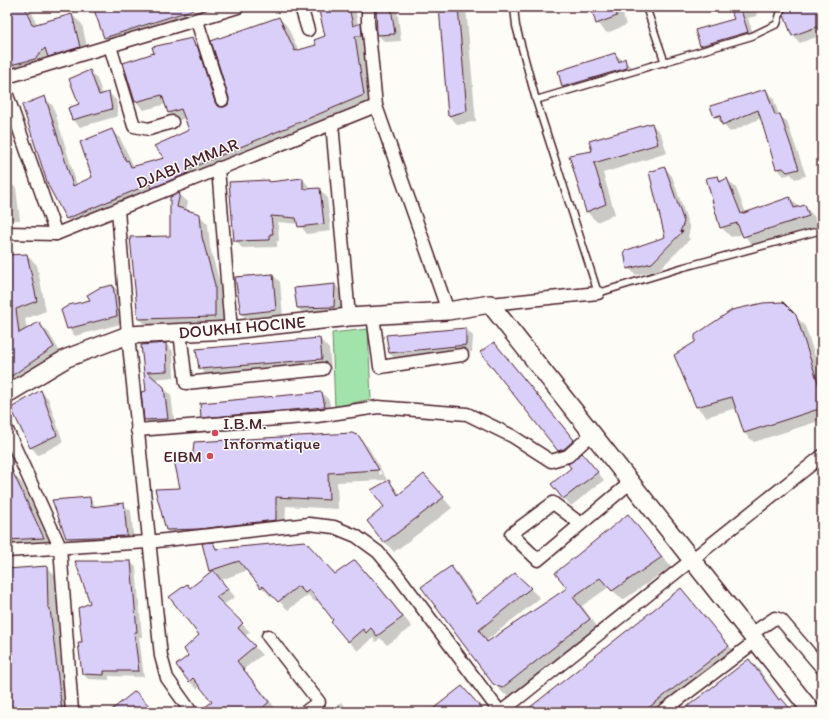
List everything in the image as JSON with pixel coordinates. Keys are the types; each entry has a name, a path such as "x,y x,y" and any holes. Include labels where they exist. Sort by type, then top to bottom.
{"street":[{"path":"7,77 197,21 238,7"},
{"path":"301,7 308,30"},
{"path":"368,7 368,22 376,106 448,311"},
{"path":"197,21 222,100"},
{"path":"110,46 134,126 149,129 172,122"},
{"path":"7,95 56,234"},
{"name":"DJABI AMMAR","path":"7,233 56,234 376,106"},
{"path":"332,124 349,317"},
{"path":"218,168 231,330"},
{"path":"118,210 137,430 161,656 167,678 191,712"},
{"path":"490,304 598,293"},
{"path":"490,304 812,712"},
{"name":"DOUKHI HOCINE","path":"7,394 67,358 128,335 231,330 349,317 448,311 490,304"},
{"path":"373,316 380,367 462,355"},
{"path":"180,332 186,382 323,369"},
{"path":"137,430 317,416 378,407 460,413 467,414 512,436 551,461 568,456 593,433"},
{"path":"7,430 60,547 72,712"},
{"path":"7,550 148,542 308,524 334,527 356,536 378,552 400,577 500,712 822,456"},
{"path":"581,524 553,503 511,534 538,560 581,524 631,482"},
{"path":"662,712 775,618 782,620 822,668"},
{"path":"268,636 319,702 305,712"}],"lane":[{"path":"514,7 516,26 536,100 598,293 684,267 822,230"},
{"path":"646,7 665,63"},
{"path":"536,100 752,36 777,24 782,7"}],"green space":[{"path":"368,329 371,399 335,407 332,333"}],"building":[{"path":"7,7 25,7 32,25 72,14 80,47 48,57 45,48 35,59 10,65 7,56"},
{"path":"93,7 195,7 195,9 104,38"},
{"path":"318,7 349,7 353,26 361,23 362,36 355,36 364,95 186,170 188,173 152,188 150,184 66,219 48,185 22,105 45,96 73,186 92,177 80,142 112,129 126,161 128,160 131,167 164,158 154,146 189,130 181,109 168,113 162,95 135,102 123,63 154,53 152,47 192,38 195,46 197,45 215,102 217,106 224,107 228,105 229,98 211,41 279,17 295,51 316,45 314,40 325,36"},
{"path":"376,7 391,7 395,34 377,35"},
{"path":"439,7 458,7 467,111 448,116"},
{"path":"591,7 615,7 617,16 596,24"},
{"path":"729,7 740,7 748,32 700,46 695,30 734,19"},
{"path":"786,7 818,7 822,17 822,25 792,36 784,15"},
{"path":"615,53 619,62 625,58 627,68 562,87 558,71"},
{"path":"90,70 99,95 109,92 112,109 72,120 68,108 79,104 69,79"},
{"path":"766,89 775,115 780,114 799,169 787,172 783,168 776,169 758,110 722,125 720,115 714,117 710,106"},
{"path":"652,123 658,144 594,163 606,204 586,212 569,155 592,151 589,141"},
{"path":"665,167 684,222 680,232 683,231 652,263 627,269 624,251 665,237 649,172"},
{"path":"718,176 720,182 727,178 741,214 790,197 794,208 805,205 809,216 743,237 737,223 720,228 706,178"},
{"path":"303,178 303,189 320,188 324,224 298,227 296,218 271,216 273,234 270,234 270,240 234,241 229,182 269,180 269,182"},
{"path":"180,193 177,207 200,214 202,237 215,285 215,317 138,319 130,237 170,236 170,197"},
{"path":"27,254 37,301 16,309 19,333 39,322 54,347 7,379 7,255"},
{"path":"273,274 276,310 241,314 235,277"},
{"path":"335,284 334,307 297,308 294,288"},
{"path":"113,285 117,316 67,329 61,310 69,305 90,300 87,295 99,288"},
{"path":"783,302 796,315 822,395 822,408 744,433 732,397 696,407 674,355 695,342 695,335 732,310 763,303"},
{"path":"466,328 466,345 389,353 386,335"},
{"path":"320,338 322,359 199,369 196,349"},
{"path":"494,342 574,440 564,449 558,451 480,352"},
{"path":"166,343 167,371 147,372 164,387 168,419 144,420 141,392 146,391 141,345"},
{"path":"41,390 57,435 30,448 11,408"},
{"path":"322,392 325,407 201,418 200,403"},
{"path":"352,433 359,436 379,470 328,473 329,500 276,497 276,520 199,529 166,530 155,489 180,488 174,460 192,463 194,442"},
{"path":"582,453 598,472 563,499 551,484 571,468 568,464"},
{"path":"7,460 44,538 7,540"},
{"path":"424,474 444,497 384,543 367,521 384,507 371,490 389,480 398,495"},
{"path":"90,497 91,507 124,503 127,536 66,538 52,500"},
{"path":"628,514 662,557 612,591 600,578 573,597 590,619 502,688 493,684 421,587 451,566 477,604 515,573 531,588 479,630 487,642 567,588 555,573"},
{"path":"305,541 335,574 355,560 370,578 371,577 403,617 377,636 371,628 366,633 363,629 348,642 331,622 333,620 310,590 305,593 298,586 278,602 263,586 261,588 239,561 209,571 202,543 213,542 216,549"},
{"path":"75,561 131,561 137,632 134,632 139,671 104,671 104,675 82,674 78,642 82,642 78,608 90,603"},
{"path":"47,566 48,608 50,608 62,712 7,712 7,569"},
{"path":"213,570 228,589 216,597 243,623 238,628 255,646 237,661 269,702 258,712 198,712 212,702 193,678 189,682 176,665 188,656 184,649 199,635 169,597 187,584 190,588"},
{"path":"681,588 729,646 643,712 524,712"},
{"path":"749,659 779,700 781,698 793,712 680,712"},
{"path":"462,686 485,712 429,712"},
{"path":"135,691 155,712 109,712"}],"place":[{"name":"I.B.M. Informatique","path":"215,433"},
{"name":"EIBM","path":"210,456"}]}
